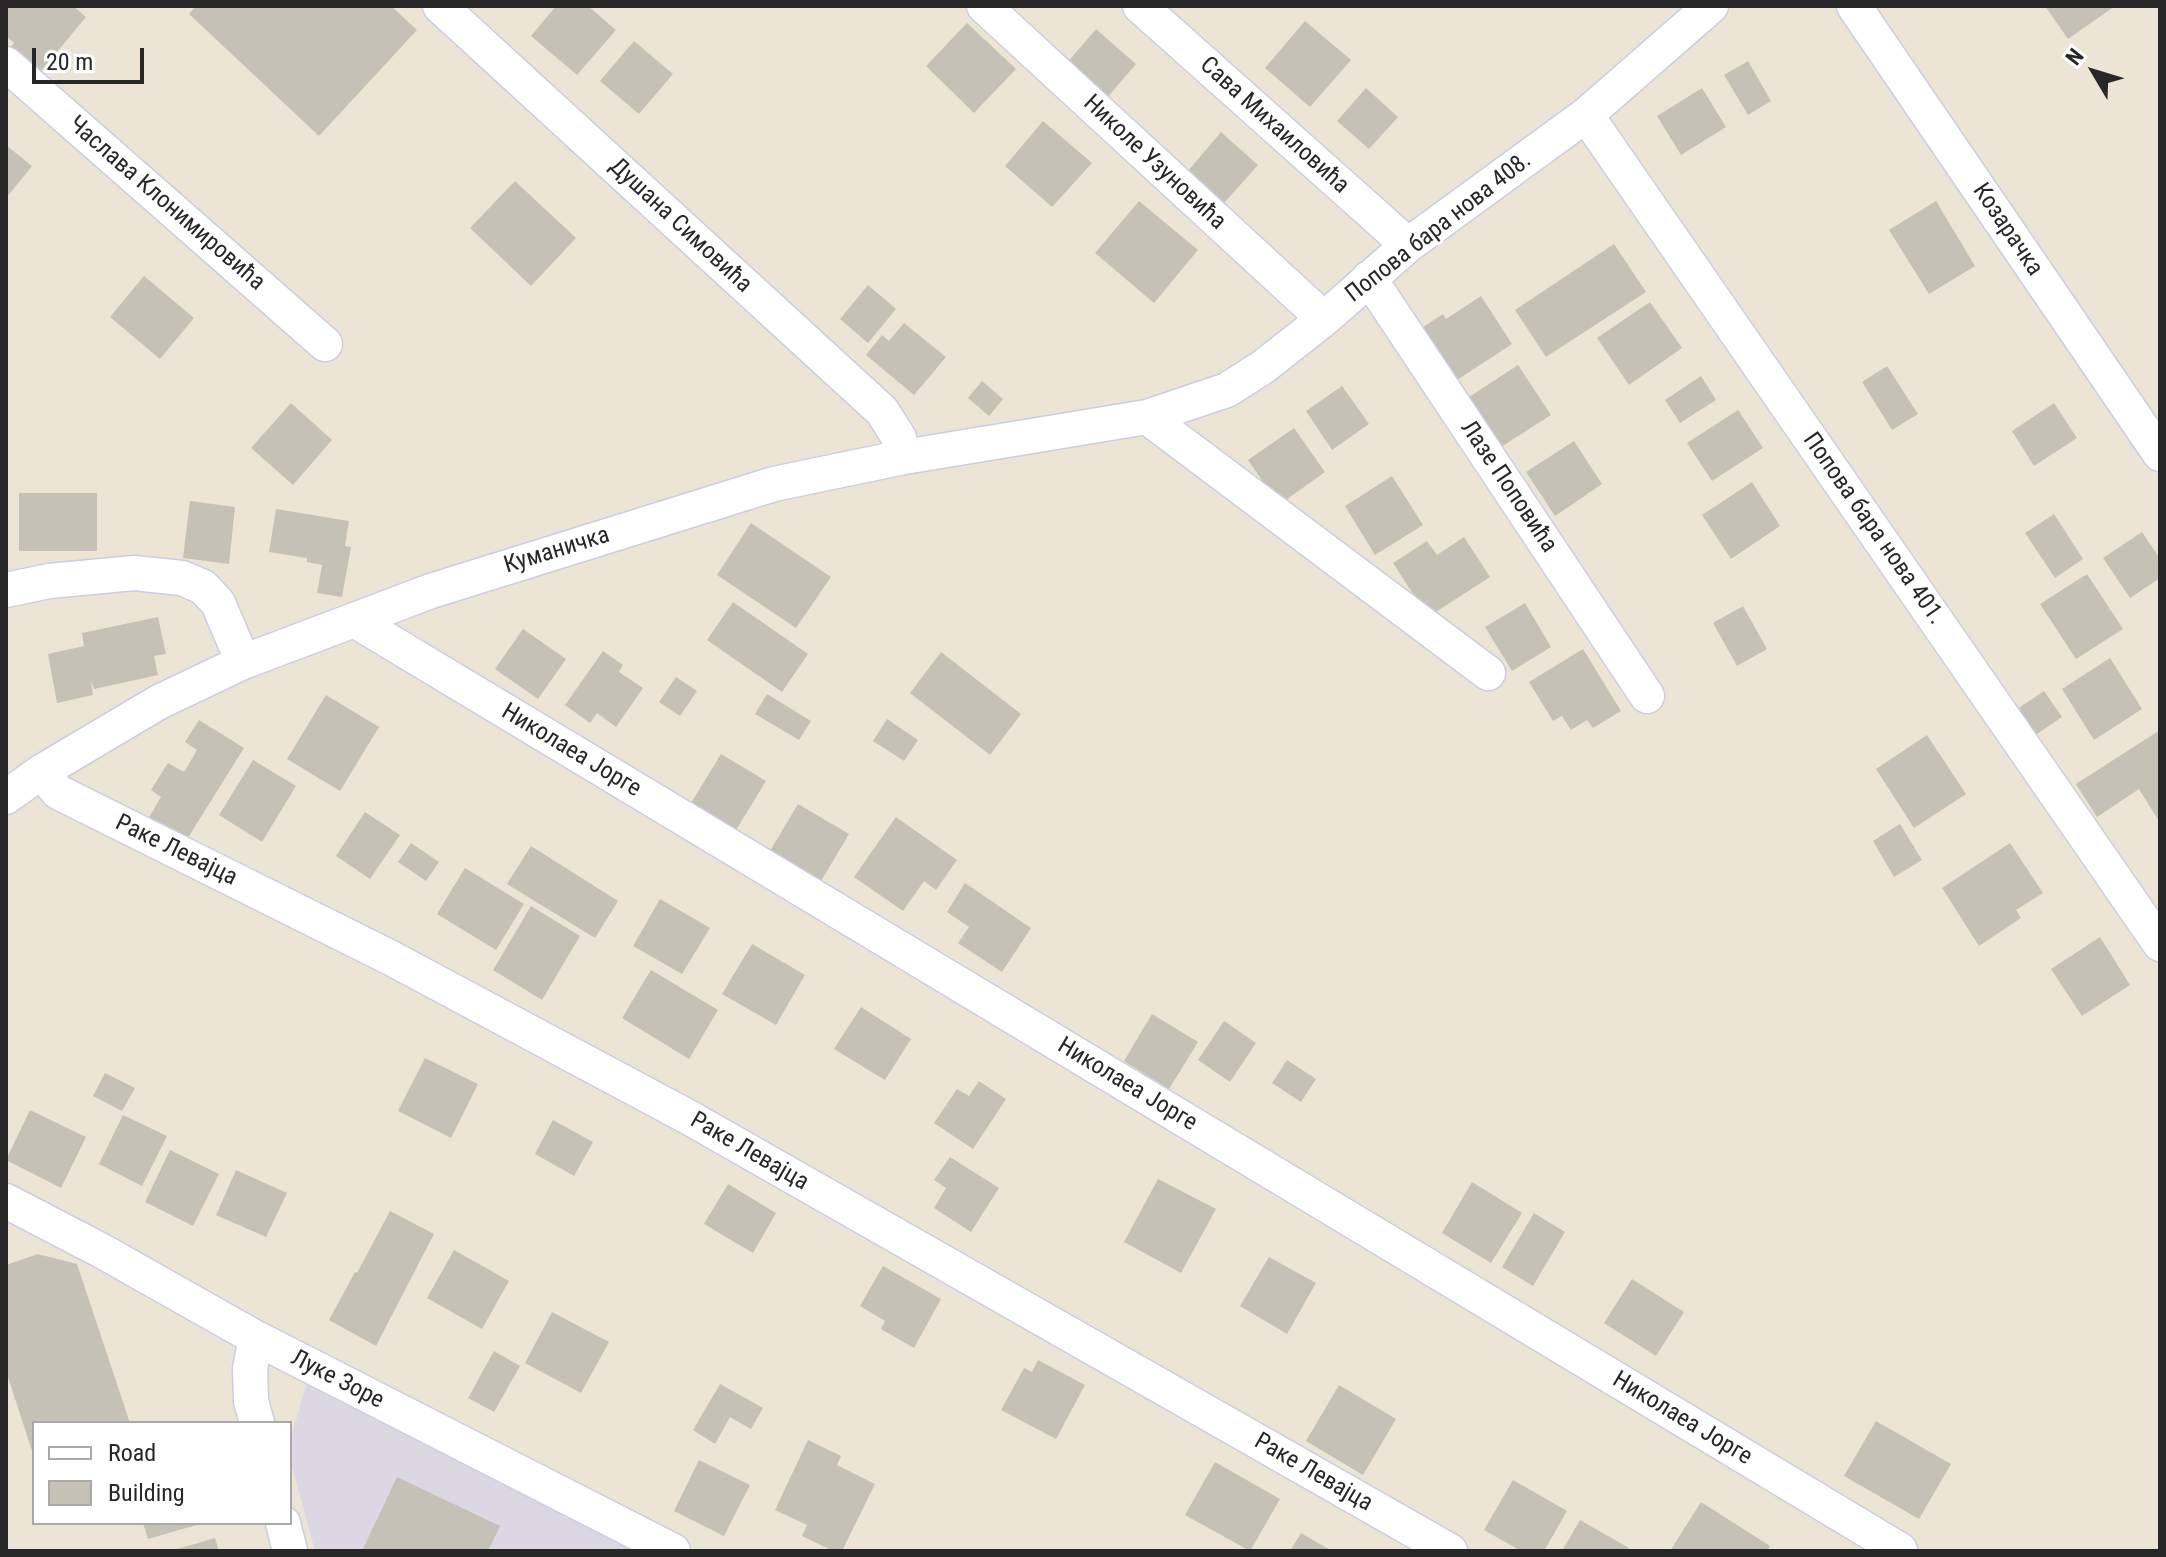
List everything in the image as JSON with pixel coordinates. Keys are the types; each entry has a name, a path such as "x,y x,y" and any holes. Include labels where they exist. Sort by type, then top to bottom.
{"street":[{"name":"Душана Симовића","path":"440,6 882,411 899,438 904,457"},
{"name":"Николе Узуновића","path":"984,6 1324,319"},
{"name":"Сава Михаиловића","path":"1140,6 1408,245"},
{"name":"Попова бара нова 408.","path":"1147,417 1227,390 1263,367 1324,319 1408,245 1586,115 1711,6"},
{"name":"Козарачка","path":"1854,6 2160,454"},
{"name":"Часлава Клонимировића","path":"6,64 325,344"},
{"name":"Попова бара нова 401.","path":"1586,115 2160,944"},
{"name":"Лазе Поповића","path":"1369,278 1647,696"},
{"name":"Куманичка","path":"6,797 41,772 159,702 243,662 431,591 774,484 904,457 1147,417"},
{"path":"1147,417 1488,673"},
{"path":"6,590 49,581 134,573 182,578 203,587 218,603 243,662"},
{"name":"Николаеа Јорге","path":"354,620 1900,1550"},
{"name":"Раке Левајца","path":"41,772 58,792 391,958 690,1118 1450,1551"},
{"name":"Луке Зоре","path":"6,1201 256,1338 673,1551"},
{"path":"256,1338 250,1369 251,1401 256,1421"},
{"path":"284,1525 290,1551"}],"shaded area":[{"path":"309,1374 648,1551 315,1551 292,1466 292,1434"}],"building":[{"path":"6,6 73,6 86,17 37,76 7,51 14,43 6,36"},
{"path":"196,6 391,6 417,30 319,136 189,14"},
{"path":"556,6 588,6 616,30 577,75 531,36"},
{"path":"2045,6 2115,6 2068,39"},
{"path":"1305,21 1351,60 1310,107 1265,68"},
{"path":"967,23 1016,69 974,113 926,66"},
{"path":"1096,29 1136,64 1106,99 1066,64"},
{"path":"634,41 673,74 639,114 600,81"},
{"path":"1748,61 1771,101 1748,115 1724,75"},
{"path":"1366,88 1398,117 1369,149 1337,121"},
{"path":"1702,88 1726,127 1681,155 1657,116"},
{"path":"1043,121 1092,163 1052,207 1005,166"},
{"path":"1221,132 1258,165 1224,203 1188,171"},
{"path":"6,145 32,166 6,198"},
{"path":"515,181 576,238 531,286 470,228"},
{"path":"1139,201 1198,250 1154,303 1095,253"},
{"path":"1936,201 1975,266 1929,294 1889,230"},
{"path":"1614,244 1646,292 1546,357 1515,310"},
{"path":"144,276 194,318 160,359 110,317"},
{"path":"868,285 896,309 868,343 840,319"},
{"path":"1481,296 1512,344 1451,384 1417,331 1443,314 1446,319"},
{"path":"1650,302 1682,348 1629,385 1597,338"},
{"path":"904,323 946,357 914,395 866,355 882,335 889,341"},
{"path":"1518,365 1551,415 1501,447 1469,397"},
{"path":"1887,366 1918,414 1892,430 1862,382"},
{"path":"1701,376 1716,400 1680,423 1665,400"},
{"path":"982,381 1003,399 989,416 968,398"},
{"path":"1342,386 1369,424 1332,450 1306,411"},
{"path":"291,403 332,440 293,485 251,448"},
{"path":"2054,403 2077,438 2034,466 2012,431"},
{"path":"1738,410 1763,448 1712,481 1687,443"},
{"path":"1294,428 1325,472 1279,505 1248,460"},
{"path":"1574,441 1602,484 1555,516 1526,472"},
{"path":"1392,476 1423,525 1375,555 1345,506"},
{"path":"1752,482 1780,526 1731,559 1702,515"},
{"path":"19,493 97,493 97,551 19,551"},
{"path":"190,501 235,507 229,564 183,558"},
{"path":"276,509 349,521 345,546 351,547 342,597 317,593 322,565 307,562 307,558 269,552"},
{"path":"2054,514 2083,559 2055,578 2025,533"},
{"path":"751,523 831,577 796,628 717,575"},
{"path":"2142,532 2160,559 2160,578 2130,598 2103,558"},
{"path":"1464,537 1490,577 1428,617 1393,563 1427,541 1437,555"},
{"path":"2087,574 2123,629 2076,659 2040,604"},
{"path":"733,602 808,654 782,692 707,640"},
{"path":"1525,603 1551,647 1512,671 1485,627"},
{"path":"1743,606 1767,649 1737,666 1713,623"},
{"path":"158,617 166,654 154,656 158,675 94,689 91,681 93,695 57,703 48,654 84,646 82,633"},
{"path":"523,629 566,659 538,699 495,669"},
{"path":"1583,649 1621,711 1593,728 1587,720 1571,730 1562,716 1553,721 1529,682"},
{"path":"603,651 623,665 619,672 643,688 616,727 597,713 590,723 565,705"},
{"path":"941,652 1021,714 990,755 910,693"},
{"path":"2110,658 2142,709 2094,740 2062,689"},
{"path":"676,677 697,691 680,716 659,702"},
{"path":"2044,691 2062,717 2031,738 2014,711"},
{"path":"767,694 811,721 799,740 755,714"},
{"path":"326,695 379,727 340,791 287,759"},
{"path":"887,719 918,740 904,761 873,741"},
{"path":"199,720 244,748 184,844 147,821 161,797 151,790 168,763 184,772 197,750 185,742"},
{"path":"2160,730 2160,823 2139,789 2097,817 2076,784"},
{"path":"1927,735 1966,794 1914,828 1876,769"},
{"path":"721,754 766,781 736,830 691,803"},
{"path":"253,760 296,786 262,842 219,815"},
{"path":"798,804 849,834 821,881 770,851"},
{"path":"365,812 400,835 370,879 336,856"},
{"path":"896,817 957,860 936,890 924,881 903,911 854,877"},
{"path":"1900,824 1922,860 1894,877 1873,841"},
{"path":"411,843 439,862 426,881 398,862"},
{"path":"2010,843 2043,893 2016,910 2021,918 1979,946 1942,888"},
{"path":"531,846 618,901 595,938 507,884"},
{"path":"465,868 524,904 496,950 437,914"},
{"path":"965,883 1031,928 1002,972 958,943 969,927 947,912"},
{"path":"660,899 710,928 682,974 633,946"},
{"path":"531,906 580,936 542,1000 493,970"},
{"path":"2100,937 2130,985 2082,1016 2051,969"},
{"path":"752,944 805,975 776,1025 722,994"},
{"path":"651,970 718,1010 689,1059 622,1018"},
{"path":"861,1007 911,1039 885,1080 834,1049"},
{"path":"1152,1014 1198,1042 1169,1089 1124,1061"},
{"path":"1224,1021 1256,1043 1230,1082 1198,1060"},
{"path":"425,1058 478,1084 451,1138 398,1111"},
{"path":"1287,1060 1316,1079 1301,1102 1272,1083"},
{"path":"105,1073 135,1088 122,1111 93,1096"},
{"path":"979,1081 1006,1099 973,1149 934,1123 957,1089 969,1096"},
{"path":"30,1110 86,1137 61,1188 6,1160"},
{"path":"123,1115 167,1136 142,1186 99,1164"},
{"path":"553,1120 593,1142 574,1176 535,1154"},
{"path":"170,1150 219,1174 193,1226 145,1202"},
{"path":"950,1157 999,1188 971,1232 934,1208 946,1188 934,1180"},
{"path":"236,1170 287,1193 266,1237 216,1215"},
{"path":"1158,1179 1216,1209 1181,1273 1124,1242"},
{"path":"1472,1182 1522,1213 1491,1263 1442,1233"},
{"path":"728,1184 776,1213 753,1253 704,1224"},
{"path":"390,1211 434,1234 376,1346 329,1320"},
{"path":"1534,1213 1565,1232 1533,1286 1502,1267"},
{"path":"454,1250 509,1281 482,1329 427,1298"},
{"path":"38,1254 77,1264 129,1421 32,1421 32,1451 6,1371 6,1265"},
{"path":"1269,1257 1316,1283 1287,1334 1240,1306"},
{"path":"883,1266 941,1299 914,1348 881,1329 885,1321 860,1306"},
{"path":"1632,1279 1684,1312 1656,1356 1604,1323"},
{"path":"552,1312 609,1342 581,1393 525,1363"},
{"path":"494,1351 520,1366 494,1412 468,1398"},
{"path":"1038,1360 1085,1385 1056,1439 1001,1410 1024,1368 1032,1372"},
{"path":"720,1384 763,1408 751,1429 730,1417 715,1444 693,1430"},
{"path":"1339,1385 1396,1419 1363,1475 1306,1441"},
{"path":"1876,1421 1951,1464 1919,1519 1844,1476"},
{"path":"808,1440 841,1456 837,1465 875,1484 842,1551 833,1551 802,1536 807,1525 775,1510"},
{"path":"699,1460 750,1485 724,1536 674,1511"},
{"path":"1215,1462 1280,1499 1250,1551 1185,1515"},
{"path":"397,1477 500,1526 488,1551 362,1551"},
{"path":"1513,1480 1567,1511 1544,1551 1521,1551 1484,1530"},
{"path":"1701,1502 1770,1546 1767,1551 1670,1551"},
{"path":"1580,1520 1629,1548 1627,1551 1562,1551"},
{"path":"144,1525 197,1525 148,1539"},
{"path":"1301,1533 1332,1551 1290,1551"},
{"path":"215,1538 219,1551 174,1551 174,1550"}]}
